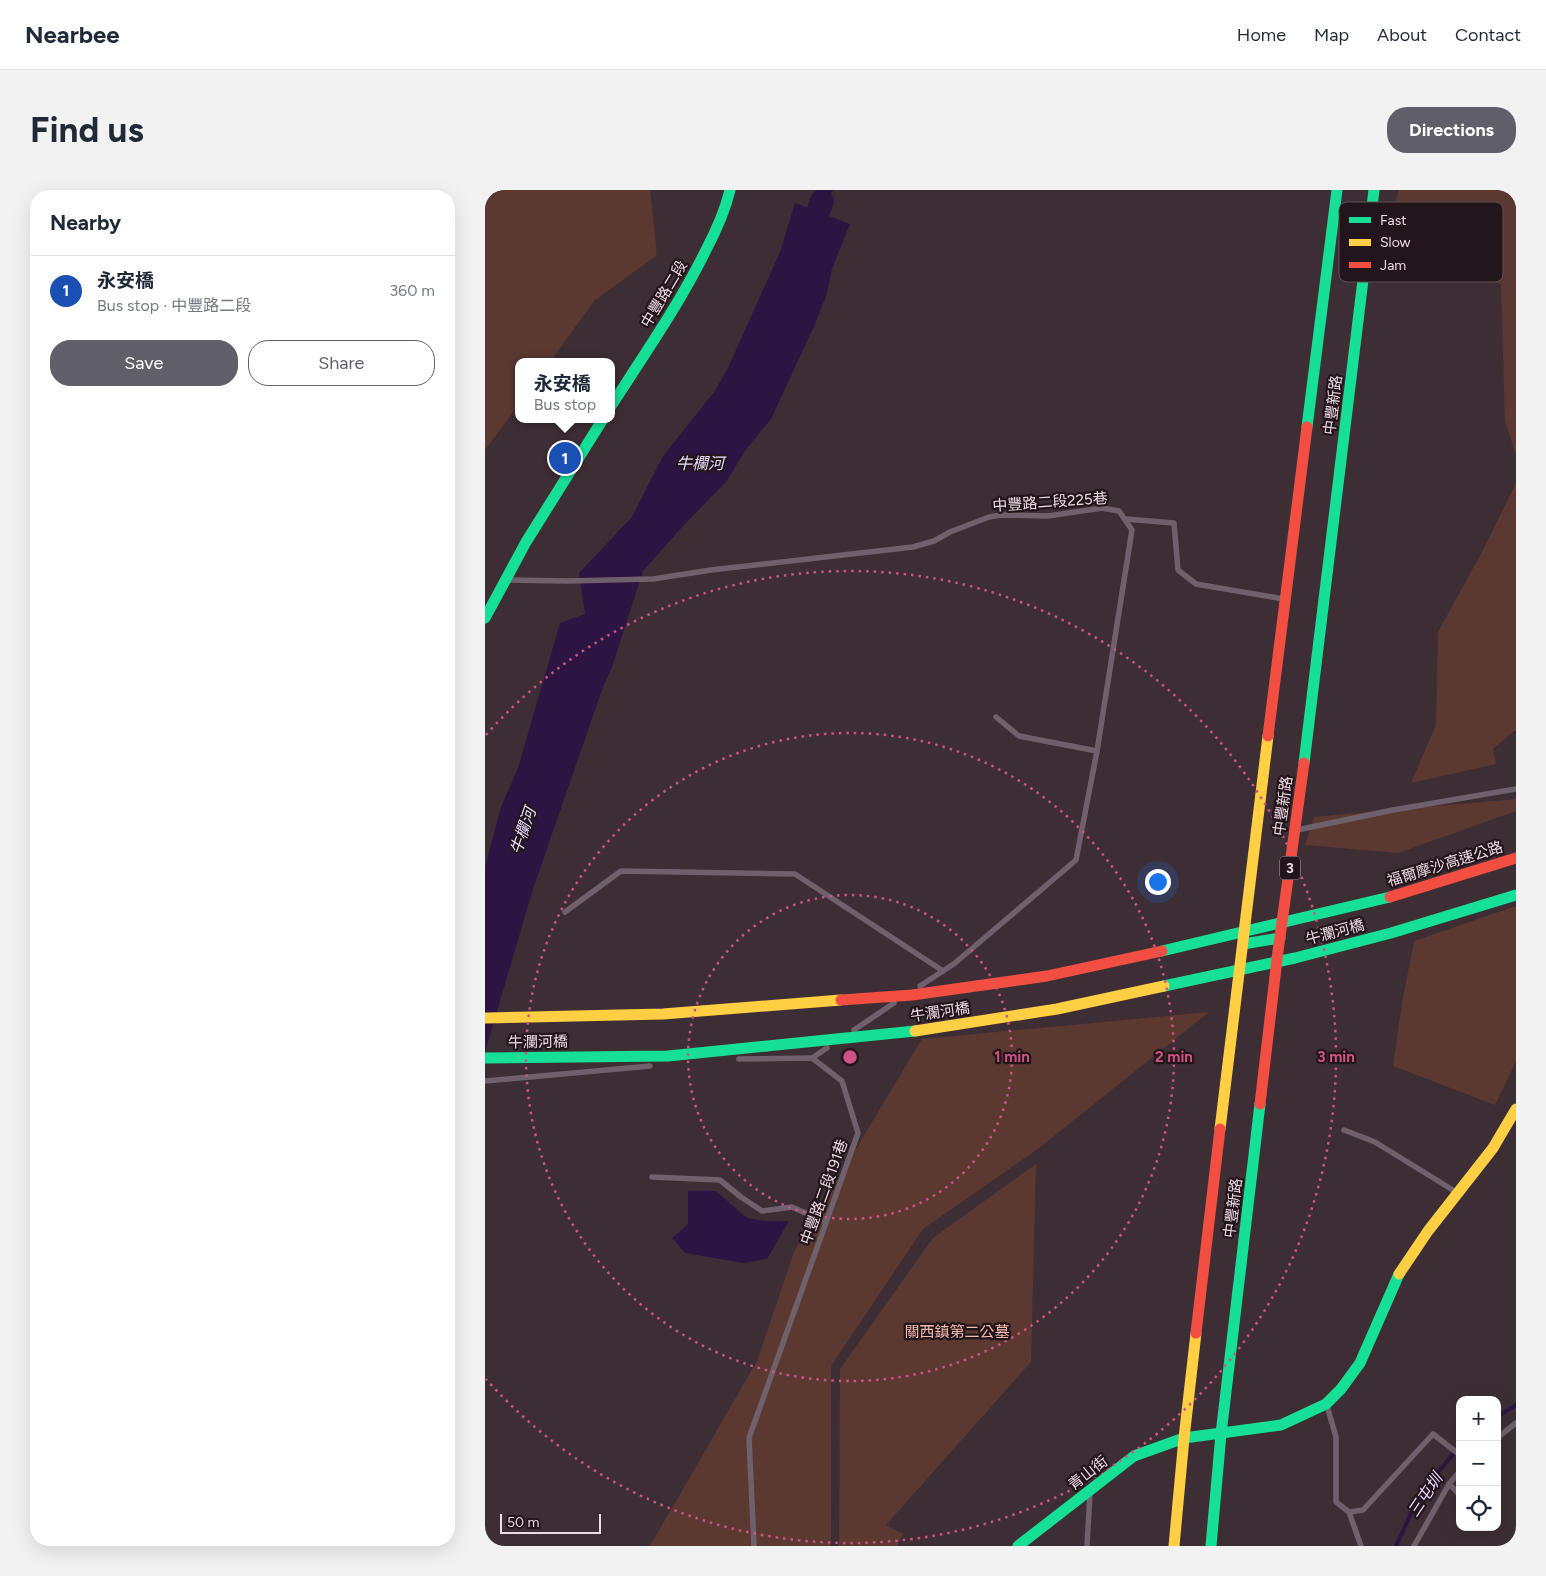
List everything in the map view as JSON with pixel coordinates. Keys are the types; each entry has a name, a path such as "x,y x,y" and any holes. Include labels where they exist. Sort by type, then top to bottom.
{"main road":[{"name":"中豐路二段","path":"615,400 699,266 719,223 730,190"},
{"name":"中豐新路","path":"1174,1546 1184,1438 1243,944 1337,190"},
{"name":"中豐新路","path":"1211,1546 1221,1434 1280,938 1363,282"},
{"path":"485,618 503,580 566,475 600,423"},
{"name":"福爾摩沙高速公路","path":"1382,899 1516,858"},
{"name":"牛瀾河橋","path":"485,1058 668,1056 918,1030 1057,1010 1295,958 1391,933 1516,895"},
{"name":"牛瀾河橋","path":"485,1018 663,1014 912,995 1047,976 1192,945 1382,899"},
{"path":"1243,944 1280,938"},
{"path":"1326,1404 1360,1363 1398,1275 1429,1231 1493,1148 1516,1109"},
{"name":"青山街","path":"1018,1546 1134,1456 1184,1438 1281,1425 1326,1404"}],"lane":[{"name":"中豐路二段225巷","path":"503,580 653,579 711,570 913,547 934,541 950,532 989,517 1001,515 1048,516 1102,508 1119,511 1126,519 1132,530 1097,751 1076,860 955,963 812,1058"},
{"path":"1126,519 1174,523 1178,570 1196,584 1285,599"},
{"path":"996,717 1019,736 1097,751"},
{"path":"1295,830 1393,810 1516,789"},
{"path":"565,912 621,871 795,874 943,971"},
{"path":"735,1059 812,1058"},
{"name":"中豐路二段191巷","path":"755,1546 749,1438 858,1133 842,1081 812,1058"},
{"path":"486,1083 656,1066"},
{"path":"1344,1130 1375,1142 1458,1193"},
{"path":"653,1177 720,1180 762,1211 792,1207 826,1222"},
{"path":"1326,1404 1336,1437 1336,1502 1349,1512 1361,1546"},
{"path":"1501,1435 1516,1423"},
{"path":"1349,1512 1363,1510 1433,1434 1456,1452"},
{"path":"1414,1546 1449,1484 1456,1476"},
{"path":"1449,1484 1456,1491"},
{"path":"1087,1546 1090,1490"}],"green space":[{"path":"485,190 650,190 657,255 594,301 553,358 515,358 515,409 485,450"},
{"path":"1399,190 1516,190 1516,455 1505,421 1501,284 1495,282 1503,282 1503,202 1395,202"},
{"path":"1516,483 1516,731 1493,749 1496,764 1411,783 1436,725 1438,632 1481,554"},
{"path":"1516,799 1516,811 1398,853 1305,845 1314,817"},
{"path":"1516,906 1516,1061 1495,1105 1393,1066 1402,1003 1414,941"},
{"path":"1209,1012 1039,1148 923,1229 831,1366 831,1546 650,1546 757,1361 794,1252 922,1039"},
{"name":"關西鎮第二公墓","path":"1036,1164 1031,1362 886,1525 903,1534 897,1546 839,1546 840,1369 933,1238"}],"water":[{"name":"牛欄河","path":"795,203 850,224 832,269 826,296 771,419 747,448 726,482 643,571 612,667 603,687 533,889 485,1052 485,867 501,807 518,768 560,623 585,614 579,573 632,517 663,456 714,392 727,370 780,252"},
{"path":"688,1191 716,1191 747,1218 766,1221 789,1221 767,1259 743,1263 685,1253 672,1238 688,1224"}],"waterway":[{"name":"牛欄河","path":"822,190 822,200"},
{"name":"牛欄河","path":"822,201 831,190"},
{"name":"牛欄河","path":"807,242 822,201"},
{"name":"三屯圳","path":"1501,1414 1516,1405"},
{"name":"三屯圳","path":"1396,1546 1414,1507 1435,1476 1456,1451"}],"traffic: fast":[{"path":"615,400 661,330 696,270 720,221 730,190"},
{"path":"1307,427 1337,190"},
{"path":"1373,202 1374,190"},
{"path":"1304,763 1363,282"},
{"path":"485,618 526,542 600,423"},
{"path":"1164,986 1295,958 1391,933 1516,895"},
{"path":"1162,951 1390,897"},
{"path":"1243,944 1280,938"},
{"path":"485,1058 668,1056 915,1031"},
{"path":"1211,1546 1221,1434 1260,1104"},
{"path":"1018,1546 1134,1456 1184,1438 1281,1425 1326,1404 1341,1389 1360,1363 1399,1274"}],"traffic: slow":[{"path":"1220,1129 1268,736"},
{"path":"915,1031 1057,1009 1164,986"},
{"path":"485,1018 663,1014 841,1000"},
{"path":"1399,1274 1428,1231 1493,1148 1516,1109"},
{"path":"1174,1546 1196,1333"}],"traffic: jam":[{"path":"1268,736 1307,427"},
{"path":"1260,1104 1278,951 1304,763"},
{"path":"1390,897 1516,858"},
{"path":"841,1000 912,995 1047,976 1162,951"},
{"path":"1196,1333 1220,1129"}],"place":[{"name":"永安橋","path":"565,458"}]}
